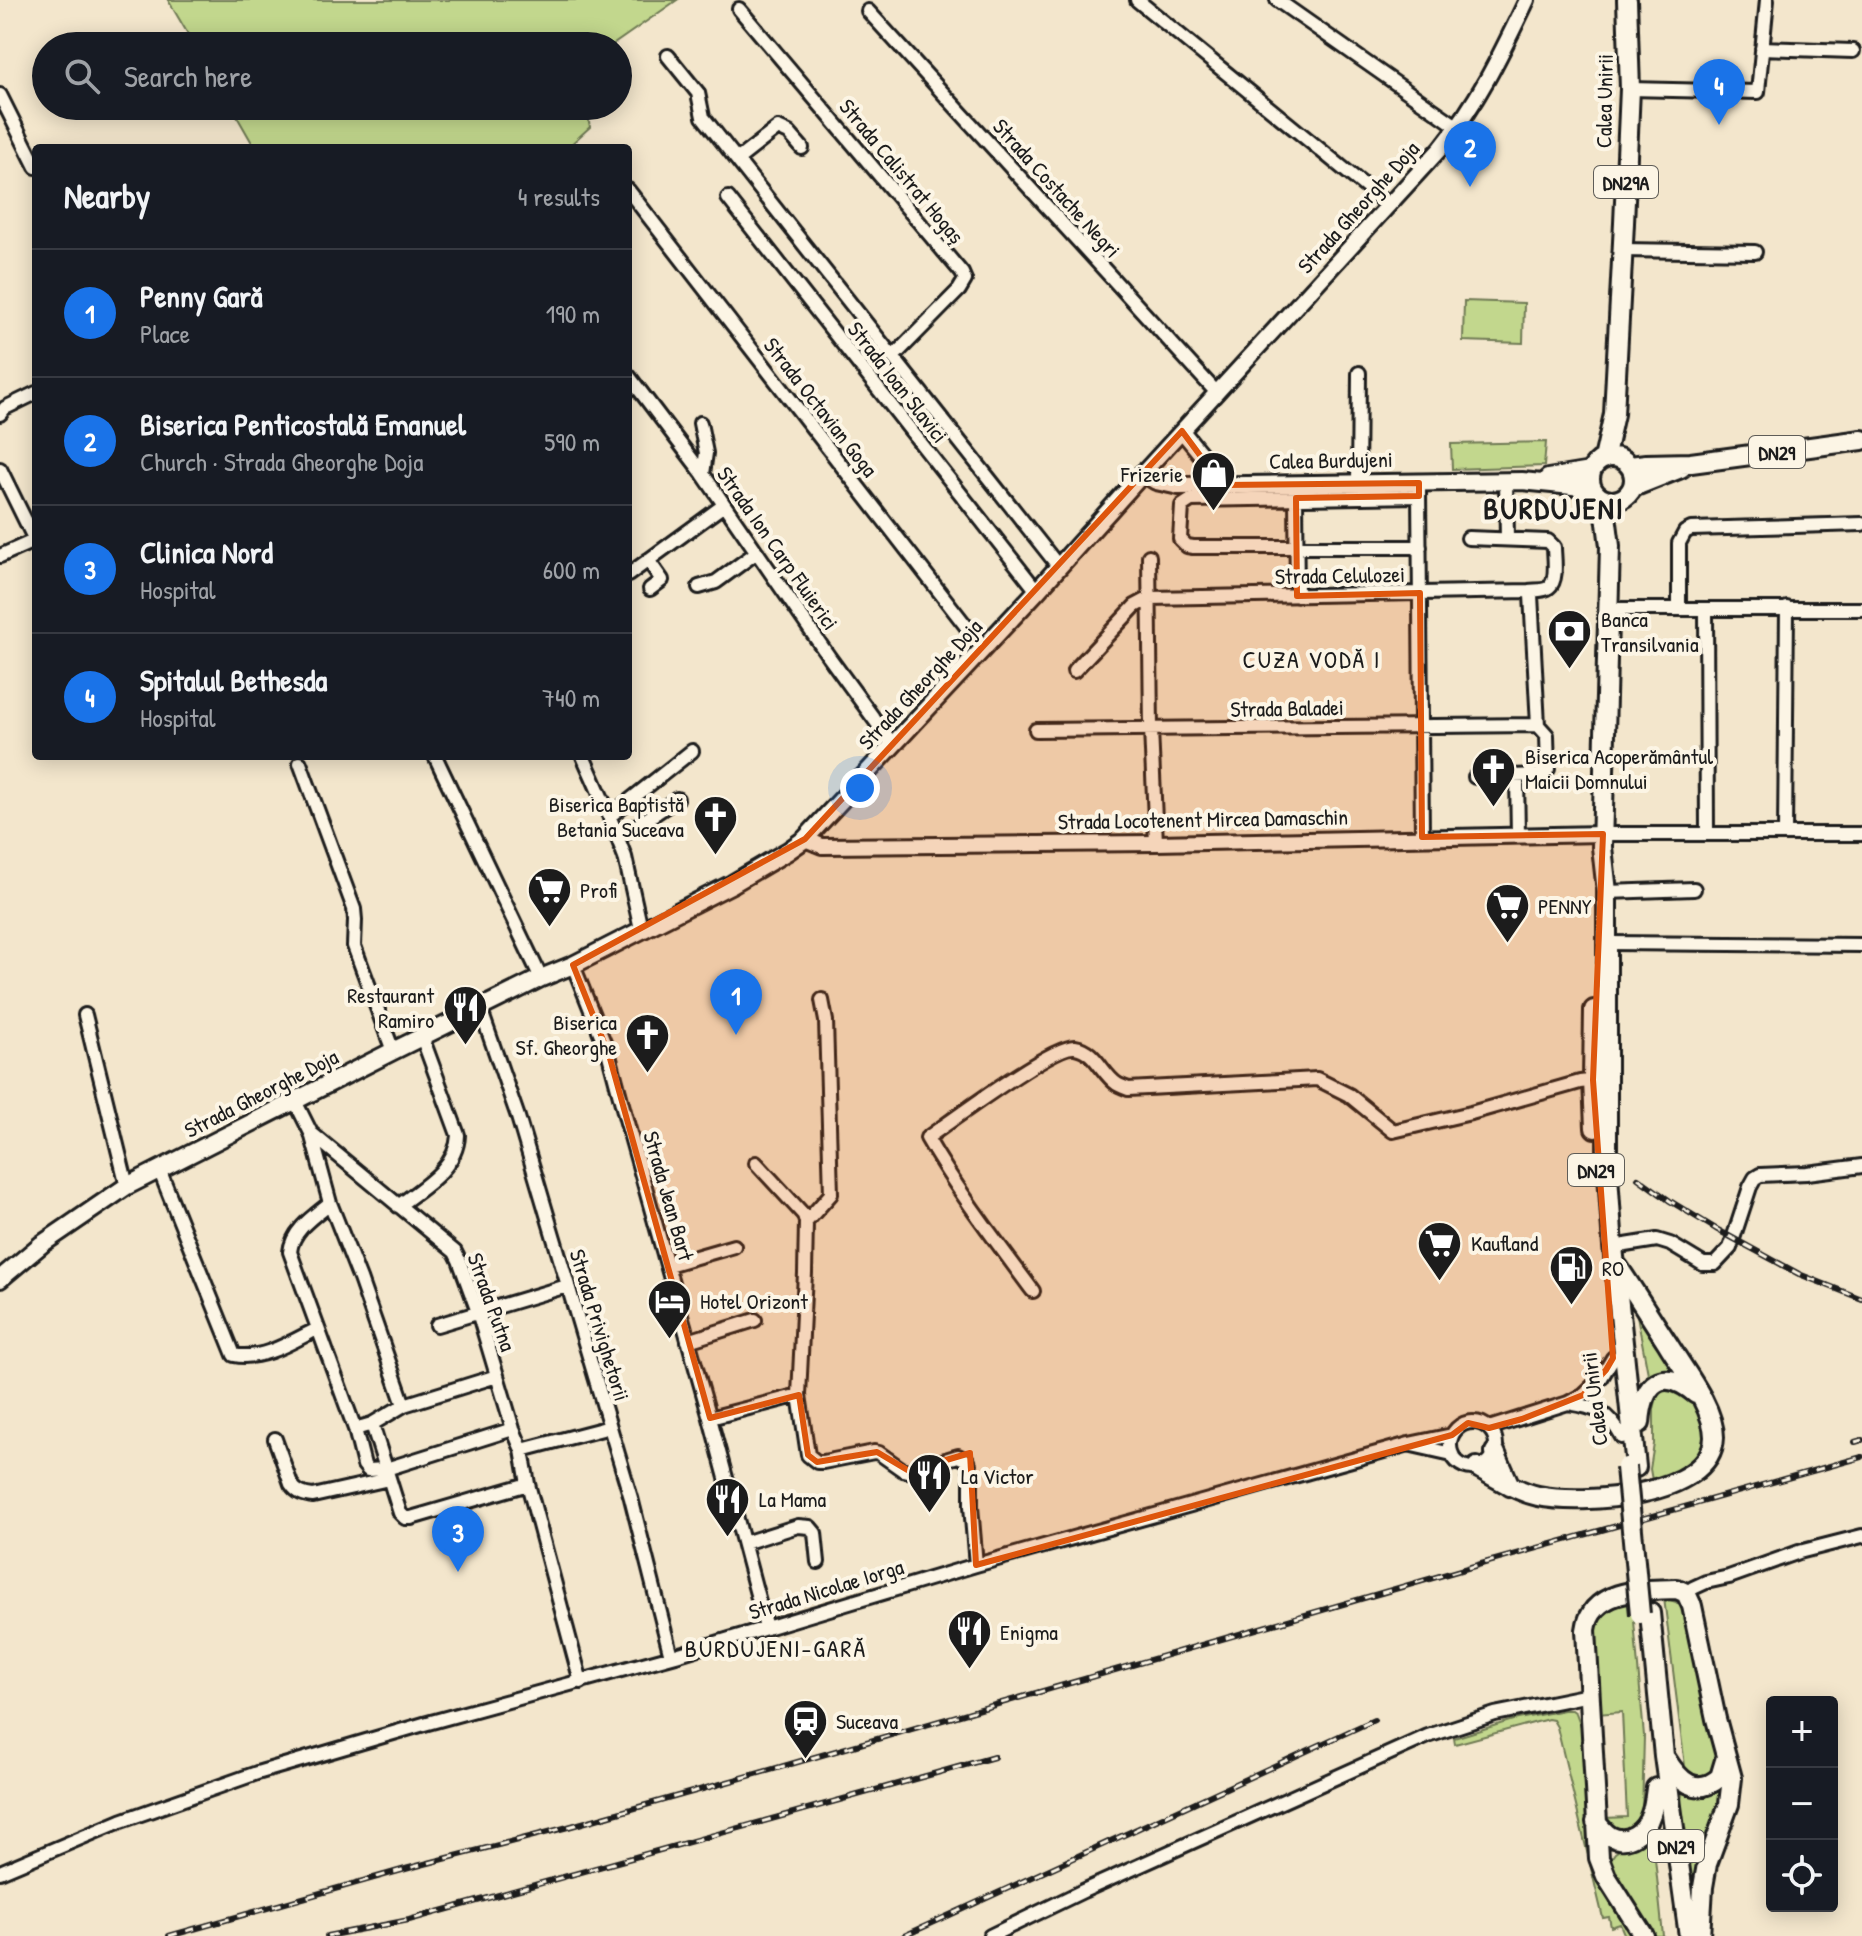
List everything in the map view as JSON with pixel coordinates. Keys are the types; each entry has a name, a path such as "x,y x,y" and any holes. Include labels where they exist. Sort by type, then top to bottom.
{"main road":[{"name":"Calea Unirii","path":"1611,464 1630,89 1627,0"},
{"name":"Calea Burdujeni","path":"1143,473 1156,481 1179,486 1358,484 1419,489 1514,482 1611,464 1691,463 1862,440"},
{"name":"Calea Burdujeni","path":"1514,482 1582,487 1612,495 1691,463"},
{"name":"DN29","path":"1611,464 1634,480 1612,495 1590,484 1611,464"},
{"name":"Strada Gheorghe Doja","path":"0,1279 42,1244 127,1186 393,1051 573,965 756,871 805,839 1143,473"},
{"name":"Calea Unirii","path":"1612,495 1603,834 1607,943 1596,1164 1613,1358 1628,1439"},
{"name":"Calea Unirii","path":"1603,856 1597,885 1600,1080 1645,1613 1656,1788 1676,1936"},
{"path":"1477,1467 1510,1486 1539,1496 1600,1498 1665,1487 1682,1480 1700,1467 1712,1449 1712,1424 1702,1398 1614,1254"},
{"path":"1628,1439 1639,1428 1643,1400 1650,1387 1658,1382 1669,1379 1678,1381 1702,1398"},
{"path":"1495,1447 1510,1486"},
{"path":"1644,1936 1599,1858 1586,1630 1590,1616 1598,1605 1612,1596 1677,1589 1686,1593 1692,1606 1732,1778 1729,1804 1705,1875 1700,1936"},
{"name":"Calea Unirii","path":"1645,1613 1689,1936"},
{"path":"1664,1756 1678,1777 1696,1786 1706,1786 1720,1777 1726,1757"},
{"path":"1596,1822 1614,1838 1622,1840 1637,1835 1648,1824 1656,1788"}],"street":[{"path":"1137,0 1389,206"},
{"path":"1277,0 1458,127"},
{"name":"Strada Gheorghe Doja","path":"1143,473 1458,127 1487,81 1527,0"},
{"path":"1630,89 1758,92 1767,0"},
{"name":"Strada Calistrat Hogaș","path":"739,9 962,273 965,280 959,290 894,356"},
{"name":"Strada Costache Negri","path":"868,11 1217,393"},
{"path":"1762,48 1853,51"},
{"path":"668,56 698,93 703,117 1059,567"},
{"path":"0,95 32,159"},
{"path":"737,160 778,128 789,133 802,148"},
{"name":"Strada Octavian Goga","path":"632,195 983,648"},
{"name":"Strada Ioan Slavici","path":"728,198 1037,591"},
{"path":"1622,250 1755,252"},
{"path":"1358,484 1359,373"},
{"name":"Strada Ion Carp Fluierici","path":"632,380 703,474 893,745"},
{"path":"0,414 5,408 32,395"},
{"path":"700,423 706,453 703,474"},
{"path":"1182,431 1222,485"},
{"path":"0,469 32,532"},
{"path":"1507,538 1514,482"},
{"path":"1420,547 1187,546 1180,539 1182,506 1191,500 1296,498 1419,489 1420,547 1422,837"},
{"path":"1296,498 1297,596"},
{"path":"632,572 724,505"},
{"path":"1679,609 1679,543 1685,532 1691,529 1862,524"},
{"path":"1468,538 1548,541 1554,547 1554,580 1547,589 1529,591 1538,725 1547,735 1546,773 1475,777"},
{"path":"0,556 32,542"},
{"path":"699,587 716,582 757,552"},
{"path":"1149,556 1156,843"},
{"path":"648,560 662,580 650,589"},
{"name":"Strada Celulozei","path":"1150,598 1529,591"},
{"path":"1074,671 1135,606 1150,598"},
{"path":"1785,834 1787,608"},
{"path":"1608,609 1862,609"},
{"path":"1706,609 1707,833"},
{"name":"Strada Baladei","path":"1036,730 1538,725"},
{"path":"610,816 692,751"},
{"path":"437,760 541,978"},
{"path":"585,760 625,857 641,929"},
{"path":"300,763 354,909 354,946 393,1051"},
{"path":"1517,776 1518,836"},
{"path":"618,838 677,799"},
{"path":"1603,834 1862,834"},
{"name":"Strada Locotenent Mircea Damaschin","path":"805,839 822,846 1603,834"},
{"path":"1607,892 1694,889"},
{"path":"1607,943 1862,945"},
{"name":"Strada Jean Bart","path":"573,965 609,1055 766,1628"},
{"path":"806,1222 831,1194 826,1021 822,1000"},
{"name":"Strada Privighetorii","path":"480,1008 518,1117 631,1498 671,1656"},
{"path":"85,1015 127,1186"},
{"path":"398,1206 439,1174 457,1145 458,1135 422,1037"},
{"path":"1033,1291 940,1161 927,1138 1025,1070 1065,1049 1076,1047 1093,1057 1115,1083 1128,1089 1317,1079 1349,1095 1393,1131 1580,1082 1600,1080"},
{"name":"Strada Putna","path":"295,1101 311,1133 330,1203 404,1405"},
{"name":"Strada Putna","path":"311,1133 455,1252 463,1268 522,1450 528,1484 581,1682"},
{"path":"756,1163 804,1215 806,1222 799,1395 808,1455 817,1462 874,1452 909,1471 958,1456 968,1461 976,1565"},
{"path":"1614,1254 1657,1240 1670,1244 1703,1264 1715,1264 1730,1248 1755,1178 1760,1175 1862,1166"},
{"path":"159,1169 234,1355 273,1350 317,1329"},
{"path":"330,1203 298,1231 290,1244 290,1252 355,1429 364,1465 368,1470 388,1474"},
{"path":"668,1265 734,1246"},
{"path":"437,1325 567,1286"},
{"path":"688,1341 755,1320"},
{"name":"Strada Nicolae Iorga","path":"0,1872 168,1804 302,1760 671,1656 976,1565 1409,1444 1452,1435 1468,1423 1480,1423 1489,1428 1522,1419 1568,1403 1593,1387 1613,1358"},
{"path":"355,1429 372,1424 404,1405 497,1376"},
{"path":"710,1418 799,1395"},
{"path":"1568,1403 1585,1405 1606,1415 1628,1439"},
{"path":"1452,1435 1452,1454 1465,1467 1477,1467 1488,1462 1495,1447 1522,1419"},
{"path":"372,1424 400,1513 405,1518 528,1484"},
{"path":"522,1450 610,1427"},
{"path":"1489,1428 1495,1447"},
{"path":"275,1439 295,1490 313,1496 388,1474 513,1429"},
{"path":"1409,1444 1452,1454"},
{"path":"744,1543 798,1526 810,1527 815,1533 818,1562"},
{"path":"1686,1593 1706,1582 1799,1552 1862,1536"},
{"path":"990,1936 1428,1736 1487,1716 1589,1695"}],"highlighted area":[{"path":"1182,431 1222,485 1419,483 1419,496 1296,498 1297,596 1420,593 1422,837 1603,834 1593,1080 1613,1358 1583,1395 1522,1419 1489,1428 1468,1423 1452,1435 976,1565 970,1453 909,1471 877,1452 817,1462 808,1455 799,1395 710,1418 609,1055 573,965 805,839"}],"green space":[{"path":"168,0 677,0 631,32 187,32"},
{"path":"239,120 589,120 590,127 571,144 253,144"},
{"path":"1464,301 1524,303 1523,343 1463,341"},
{"path":"1546,442 1544,466 1452,469 1451,444"},
{"path":"1636,1310 1685,1379 1649,1379"},
{"path":"1668,1384 1694,1401 1706,1440 1694,1463 1653,1486 1650,1469 1654,1409 1658,1392"},
{"path":"1632,1598 1644,1736 1642,1815 1639,1824 1620,1833 1605,1818 1627,1817 1622,1712 1597,1714 1595,1649 1600,1617 1610,1607"},
{"path":"1664,1598 1684,1609 1721,1765 1704,1782 1687,1774 1685,1766"},
{"path":"1564,1710 1576,1713 1582,1729 1591,1864 1603,1891 1631,1930 1632,1936 1625,1936 1620,1924 1611,1927 1609,1917 1603,1918 1553,1720 1455,1744 1454,1738 1513,1720"},
{"path":"1725,1782 1693,1906 1682,1830 1683,1789 1706,1794 1716,1791"},
{"path":"1652,1829 1663,1936 1650,1936 1608,1863 1615,1853"}],"railway":[{"path":"1638,1178 1716,1229 1799,1274 1862,1299"},
{"path":"1855,1442 1862,1440"},
{"path":"169,1936 777,1768 1862,1457"},
{"path":"904,1936 1374,1720"},
{"path":"327,1936 409,1920 994,1757"}],"place":[{"name":"Spitalul Bethesda","path":"1719,125"},
{"name":"Biserica Penticostală Emanuel","path":"1470,187"},
{"name":"Frizerie","path":"1214,513"},
{"name":"Banca Transilvania","path":"1570,671"},
{"name":"Biserica Acoperământul Maicii Domnului","path":"1494,808"},
{"name":"Biserica Baptistă Betania Suceava","path":"715,856"},
{"name":"Profi","path":"549,929"},
{"name":"PENNY","path":"1507,945"},
{"name":"Penny Gară","path":"736,1035"},
{"name":"Restaurant Ramiro","path":"465,1047"},
{"name":"Biserica Sf. Gheorghe","path":"648,1074"},
{"name":"Kaufland","path":"1440,1282"},
{"name":"RO","path":"1571,1307"},
{"name":"Hotel Orizont","path":"669,1340"},
{"name":"La Victor","path":"930,1515"},
{"name":"La Mama","path":"728,1538"},
{"name":"Clinica Nord","path":"458,1572"},
{"name":"Enigma","path":"969,1671"},
{"name":"Suceava","path":"805,1760"}],"district":[{"name":"BURDUJENI","path":"1554,508"},
{"name":"CUZA VODĂ I","path":"1312,659"},
{"name":"BURDUJENI-GARĂ","path":"776,1648"}]}
